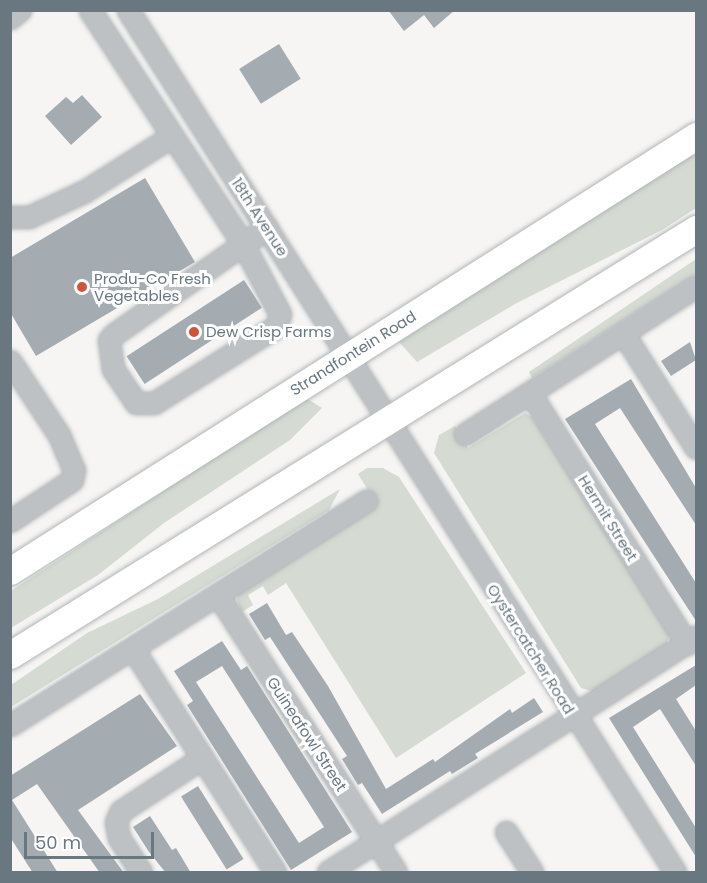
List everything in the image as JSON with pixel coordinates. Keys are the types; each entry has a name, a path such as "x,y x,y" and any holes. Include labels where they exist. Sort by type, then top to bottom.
{"main road":[{"name":"Strandfontein Road","path":"10,571 696,136"},
{"path":"10,655 390,423 696,229"}],"street":[{"path":"10,18 20,10"},
{"path":"90,10 243,244 278,306 277,326 154,403 136,403 113,369 109,340 243,244 267,228"},
{"name":"18th Avenue","path":"128,10 390,423"},
{"path":"10,217 29,217 85,191 172,136"},
{"path":"465,434 696,286"},
{"path":"623,333 695,443"},
{"path":"10,360 59,435 74,470 72,480 10,520"},
{"name":"Hermit Street","path":"530,393 692,640"},
{"name":"Oystercatcher Road","path":"390,423 574,718 675,873"},
{"path":"10,725 366,501"},
{"name":"Guineafowl Street","path":"218,595 396,873"},
{"path":"328,873 574,718 692,640"},
{"path":"133,649 275,873"},
{"path":"141,873 119,838 116,822 121,811 202,758"},
{"path":"506,832 532,873"}],"shaded area":[{"path":"696,152 696,208 662,230 515,304 417,362 399,342"},
{"path":"696,259 696,274 532,378 529,372"},
{"path":"306,398 322,408 290,440 164,523 98,575 11,628 11,591"},
{"path":"525,413 532,417 670,631 666,646 594,692 581,688 434,453 439,435 455,426 468,448"},
{"path":"367,468 383,468 399,477 526,673 396,758 286,583 268,595 263,586 248,595 253,605 242,612 237,601 238,593 376,503 358,474"},
{"path":"340,489 329,510 11,707 11,685 87,633 158,599"}],"building":[{"path":"388,10 455,10 434,28 424,15 404,31"},
{"path":"279,44 301,79 261,104 239,69"},
{"path":"82,95 102,117 71,145 45,116 66,97 73,103"},
{"name":"Produ-Co Fresh Vegetables","path":"145,178 195,262 36,356 10,312 10,258"},
{"name":"Dew Crisp Farms","path":"244,280 262,308 145,384 127,356"},
{"path":"690,342 696,360 671,376 661,361"},
{"path":"631,379 696,488 696,525 620,408 595,424 696,583 696,621 565,419"},
{"path":"267,603 286,635 292,632 328,686 386,789 433,759 435,762 510,709 512,713 534,698 543,712 475,754 478,758 452,774 450,771 382,814 362,783 358,785 342,759 347,756 270,637 265,640 249,614"},
{"path":"222,641 241,670 247,666 352,832 291,870 187,705 193,701 174,671","holes":["222,666 324,827 299,843 196,682"]},
{"path":"696,665 696,685 676,699 696,731 696,766 660,709 633,727 696,828 696,857 609,718"},
{"path":"140,694 177,746 78,810 124,873 100,873 37,784 12,800 58,873 33,873 10,837 10,776"},
{"path":"198,786 244,859 227,870 181,797"},
{"path":"150,816 172,850 176,848 191,873 166,873 149,852 133,827"}],"place":[{"name":"Produ-Co Fresh Vegetables","path":"82,287"},
{"name":"Dew Crisp Farms","path":"194,332"}]}
